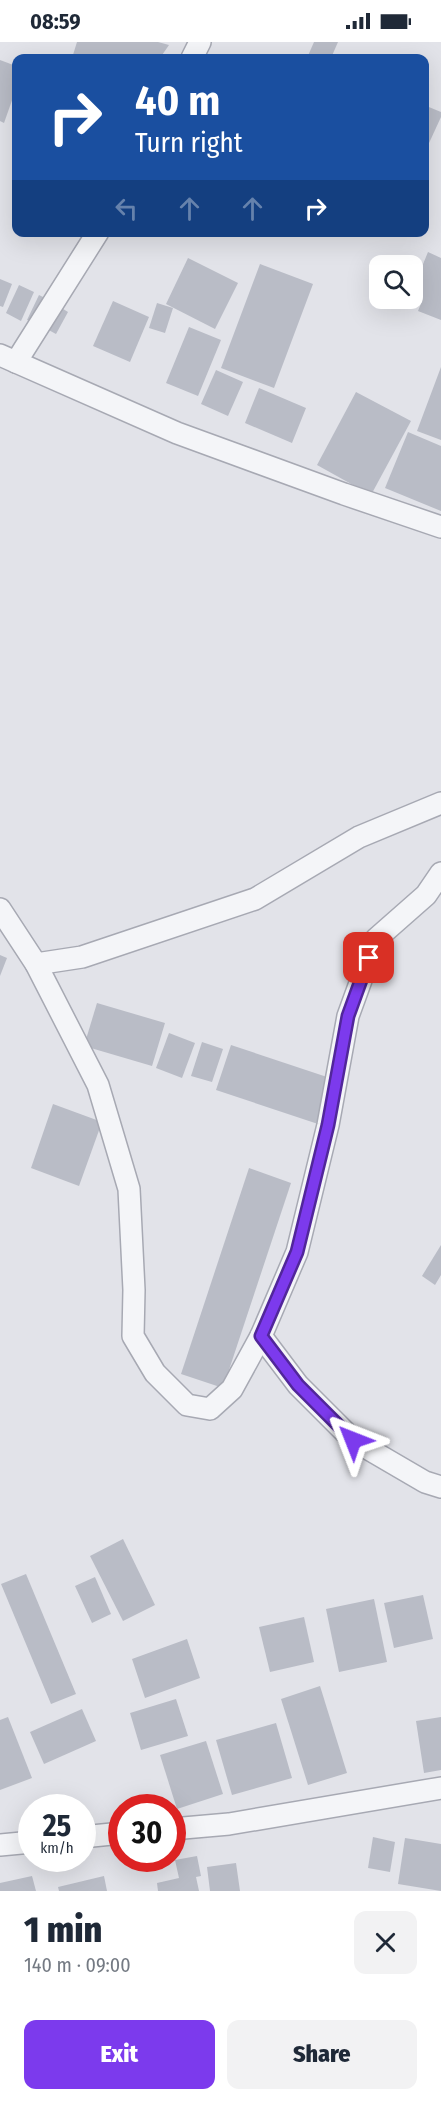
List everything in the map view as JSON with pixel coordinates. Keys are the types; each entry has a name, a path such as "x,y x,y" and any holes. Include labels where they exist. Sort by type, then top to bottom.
{"street":[{"path":"94,237 8,358 177,433 441,527"},
{"path":"36,964 82,957 255,899 359,837 441,803"},
{"path":"0,909 36,964 98,1085 129,1189 134,1290 133,1336 155,1373 187,1405 210,1409 232,1389 261,1336 297,1252 328,1125 348,1016 376,939 426,895 441,873"},
{"path":"261,1336 298,1385 353,1440 425,1482 441,1487"},
{"path":"186,1828 228,1824 441,1788"},
{"path":"0,1845 18,1843"}],"building":[{"path":"77,42 158,42 169,45 163,54 73,54"},
{"path":"314,42 338,42 333,54 309,54"},
{"path":"0,60 12,64 12,100 4,123 0,121"},
{"path":"429,107 441,112 429,143"},
{"path":"428,252 441,258 441,320 418,311 423,309 423,264"},
{"path":"188,258 238,283 215,329 166,304"},
{"path":"260,264 313,284 274,388 221,368"},
{"path":"0,279 12,284 3,307 0,306"},
{"path":"19,285 34,292 21,321 6,313"},
{"path":"39,295 47,299 35,323 27,320"},
{"path":"113,301 149,317 130,362 93,346"},
{"path":"157,303 173,308 165,333 149,328"},
{"path":"55,304 68,312 56,334 43,327"},
{"path":"189,327 221,340 198,396 166,383"},
{"path":"441,367 441,440 417,431"},
{"path":"216,370 243,382 228,416 201,404"},
{"path":"259,388 306,408 292,443 245,423"},
{"path":"356,392 411,421 371,495 317,465"},
{"path":"408,432 441,446 441,511 385,488"},
{"path":"0,955 7,958 0,976"},
{"path":"97,1003 165,1023 152,1066 84,1046"},
{"path":"169,1033 195,1043 182,1078 156,1068"},
{"path":"202,1042 223,1049 212,1082 191,1076"},
{"path":"231,1045 333,1079 318,1124 216,1090"},
{"path":"53,1104 102,1122 79,1186 31,1168"},
{"path":"249,1168 291,1183 223,1388 181,1374"},
{"path":"441,1245 441,1275 435,1285 422,1276"},
{"path":"123,1539 155,1605 123,1621 90,1556"},
{"path":"26,1574 76,1694 51,1704 1,1584"},
{"path":"95,1577 111,1614 92,1623 75,1586"},
{"path":"423,1595 433,1639 394,1648 384,1603"},
{"path":"374,1599 387,1662 339,1672 326,1609"},
{"path":"304,1617 314,1662 270,1672 259,1627"},
{"path":"187,1639 200,1678 145,1698 132,1659"},
{"path":"320,1686 347,1773 308,1785 281,1699"},
{"path":"176,1699 188,1736 141,1750 130,1713"},
{"path":"82,1709 96,1741 44,1764 30,1732"},
{"path":"8,1717 32,1778 0,1790 0,1720"},
{"path":"441,1717 441,1770 424,1773 416,1721"},
{"path":"276,1723 292,1778 232,1795 216,1740"},
{"path":"206,1741 223,1794 186,1806 186,1794 172,1794 160,1755"},
{"path":"373,1837 395,1842 390,1872 368,1868"},
{"path":"405,1838 441,1844 441,1891 398,1884"},
{"path":"197,1856 201,1876 196,1877 199,1891 158,1891 157,1883 179,1878 178,1872 186,1872 186,1858"},
{"path":"236,1863 240,1891 210,1891 207,1867"},
{"path":"32,1876 36,1891 0,1891 0,1883"},
{"path":"104,1876 107,1891 59,1891 58,1887"}],"route":[{"path":"353,1440 298,1385 261,1336 297,1252 328,1125 348,1016 369,958"}]}
